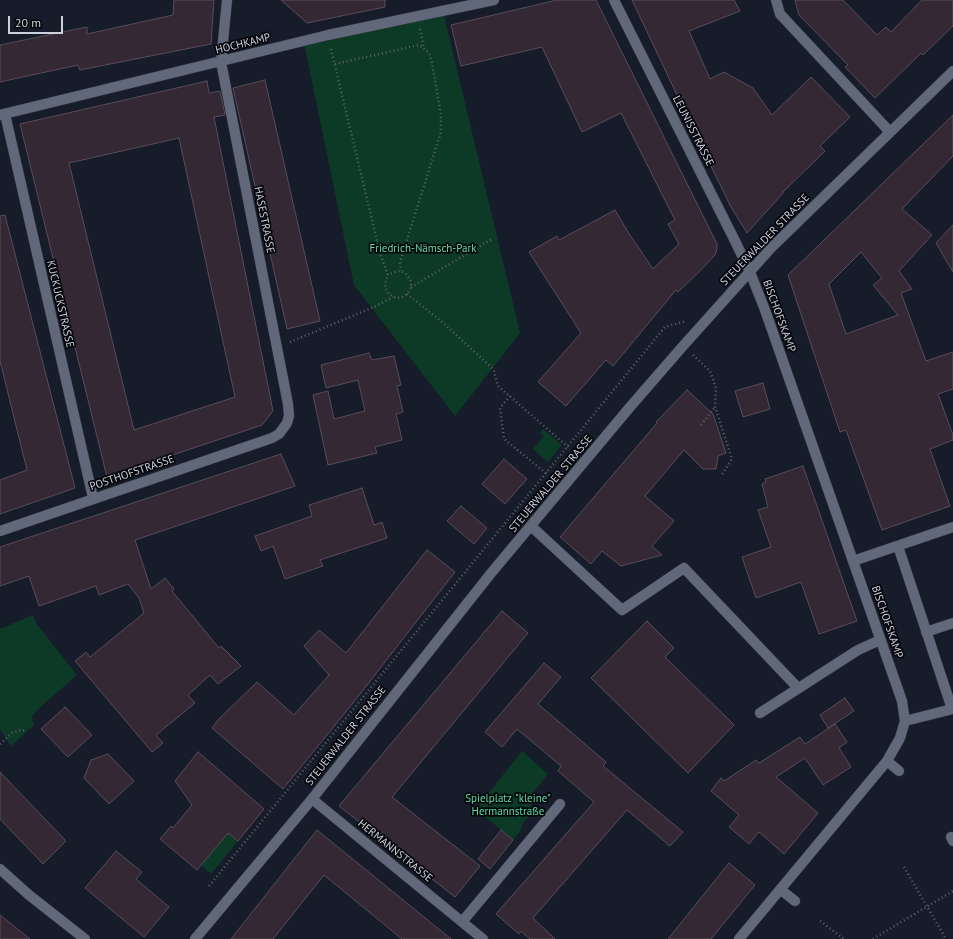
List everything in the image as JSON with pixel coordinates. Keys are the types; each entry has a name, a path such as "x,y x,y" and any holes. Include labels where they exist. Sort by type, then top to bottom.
{"street":[{"name":"HASESTRASSE","path":"227,0 221,62 288,404 289,416 284,428 279,434 272,438"},
{"name":"HOCHKAMP","path":"2,115 328,35 494,0"},
{"name":"LEUNISSTRASSE","path":"614,0 750,272"},
{"path":"776,0 780,14 890,132"},
{"name":"STEUERWALDER STRASSE","path":"195,939 312,799 492,572 532,527 630,407 683,346 771,248 953,71"},
{"name":"KUCKUCKSTRASSE","path":"2,115 93,498"},
{"name":"BISCHOFSKAMP","path":"740,939 887,761 900,738 905,722 902,701 750,272"},
{"name":"POSTHOFSTRASSE","path":"0,531 272,438"},
{"path":"532,527 622,610 684,568 798,688"},
{"path":"853,561 953,527"},
{"path":"898,546 952,710 905,722"},
{"path":"926,632 953,623"},
{"path":"760,713 858,650 880,640"},
{"path":"887,761 899,771"},
{"name":"HERMANNSTRASSE","path":"312,799 483,939"},
{"path":"462,922 560,804"},
{"path":"0,870 85,939"},
{"path":"781,890 795,901"}],"path":[{"path":"328,35 380,253 388,276"},
{"path":"335,64 419,46 429,53 442,116 441,132 400,262 400,271"},
{"path":"411,287 492,239"},
{"path":"276,348 374,307 393,297 402,297 408,294 411,287 409,278 400,271 393,272 386,280 385,288 393,297"},
{"path":"408,294 490,366 494,371 498,386 568,447"},
{"path":"209,886 547,474 665,327 712,313"},
{"path":"683,346 710,371 716,388 715,407 732,459 721,476"},
{"path":"510,396 500,408 504,439 547,474"},
{"path":"701,425 715,407"},
{"path":"0,744 12,733 21,730 27,731"},
{"path":"904,867 946,939"},
{"path":"873,939 953,891"},
{"path":"820,921 844,939"}],"green space":[{"name":"Friedrich-Nämsch-Park","path":"444,15 520,333 455,416 354,285 304,43"},
{"path":"543,429 562,445 548,462 533,449 544,436 540,433"},
{"path":"33,615 36,623 77,675 36,711 32,717 34,725 11,746 0,729 0,629"},
{"name":"Spielplatz \"kleine\" Hermannstraße","path":"522,751 548,774 529,798 532,812 521,826 521,830 513,840 476,809"},
{"path":"228,833 238,841 211,874 201,865"}],"building":[{"path":"174,0 214,0 211,44 80,70 78,65 0,82 0,45 87,27 87,34 173,15"},
{"path":"281,0 385,0 385,7 307,23"},
{"path":"557,0 596,0 717,244 715,255 678,292 676,290 613,366 606,360 566,406 538,382 581,333 529,252 557,236 559,240 615,210 653,269 679,244 668,224 675,220 621,113 582,132 542,47 461,66 451,25"},
{"path":"632,0 734,0 740,11 689,31 710,79 724,72 753,88 772,115 811,77 850,117 820,146 825,151 783,192 747,233 731,207"},
{"path":"795,0 843,0 877,35 886,27 891,32 922,0 953,0 953,26 923,55 921,53 875,98 845,67 848,65 799,15"},
{"path":"265,80 320,321 287,329 233,88"},
{"path":"207,81 209,93 220,91 225,115 214,117 273,411 262,425 107,477 20,124","holes":["179,138 235,397 134,430 69,163"]},
{"path":"953,115 953,156 902,209 932,235 899,271 912,289 901,293 926,361 953,352 953,389 938,394 953,435 953,440 930,449 950,506 882,530 846,430 840,432 788,275","holes":["861,252 882,278 873,285 898,315 846,334 829,284"]},
{"path":"5,215 75,488 0,514 0,480 27,470 0,361 0,216"},
{"path":"953,225 953,272 936,243"},
{"path":"369,353 372,360 394,356 401,385 397,386 403,412 396,414 402,440 375,447 377,453 328,465 313,395 328,391 334,419 365,411 358,380 326,388 321,365"},
{"path":"763,383 770,409 743,417 735,391"},
{"path":"687,390 713,414 726,453 718,456 716,469 703,469 684,450 645,496 674,521 652,546 662,555 621,566 602,551 591,564 560,537 657,423 656,422"},
{"path":"281,454 295,486 135,540 151,589 165,578 174,589 172,591 219,648 221,646 241,666 218,684 210,675 188,695 195,703 156,735 163,743 152,752 75,661 86,652 90,657 144,613 139,598 128,584 99,595 96,586 39,606 29,576 0,586 0,547"},
{"path":"504,459 527,479 505,504 482,484"},
{"path":"803,466 857,621 819,634 801,582 756,598 742,557 771,547 758,510 768,507 762,484 766,482 765,479"},
{"path":"362,488 374,525 382,522 387,538 320,560 323,566 285,579 273,546 261,551 255,536 312,516 309,505"},
{"path":"461,506 487,528 474,544 447,521"},
{"path":"427,550 455,572 353,703 283,789 212,728 219,719 257,682 294,715 329,675 304,646 319,630 346,653"},
{"path":"502,611 528,633 392,797 480,866 455,897 339,806"},
{"path":"647,621 674,648 665,657 734,725 688,773 591,678"},
{"path":"544,663 561,677 538,704 606,762 603,766 683,832 670,846 627,810 533,918 555,939 530,939 521,931 519,934 496,914 594,802 558,771 561,766 517,729 502,747 485,732"},
{"path":"845,698 854,711 828,728 820,715"},
{"path":"65,707 92,735 68,757 41,729"},
{"path":"835,724 847,742 839,748 851,767 823,785 805,758 776,777 818,813 784,854 759,832 749,844 729,827 739,815 711,791 721,778 724,781 756,760 759,763 800,737 805,744"},
{"path":"198,752 264,809 238,841 228,833 197,870 160,839 171,826 173,828 192,805 175,781"},
{"path":"108,754 134,781 109,804 84,778 91,760"},
{"path":"0,772 66,841 43,864 0,819"},
{"path":"317,830 451,939 402,939 324,875 273,939 231,939"},
{"path":"501,830 513,840 490,869 478,859"},
{"path":"116,851 142,872 136,879 169,907 144,937 85,888"},
{"path":"729,863 755,885 711,939 668,939"},
{"path":"0,915 30,939 0,939"}]}
